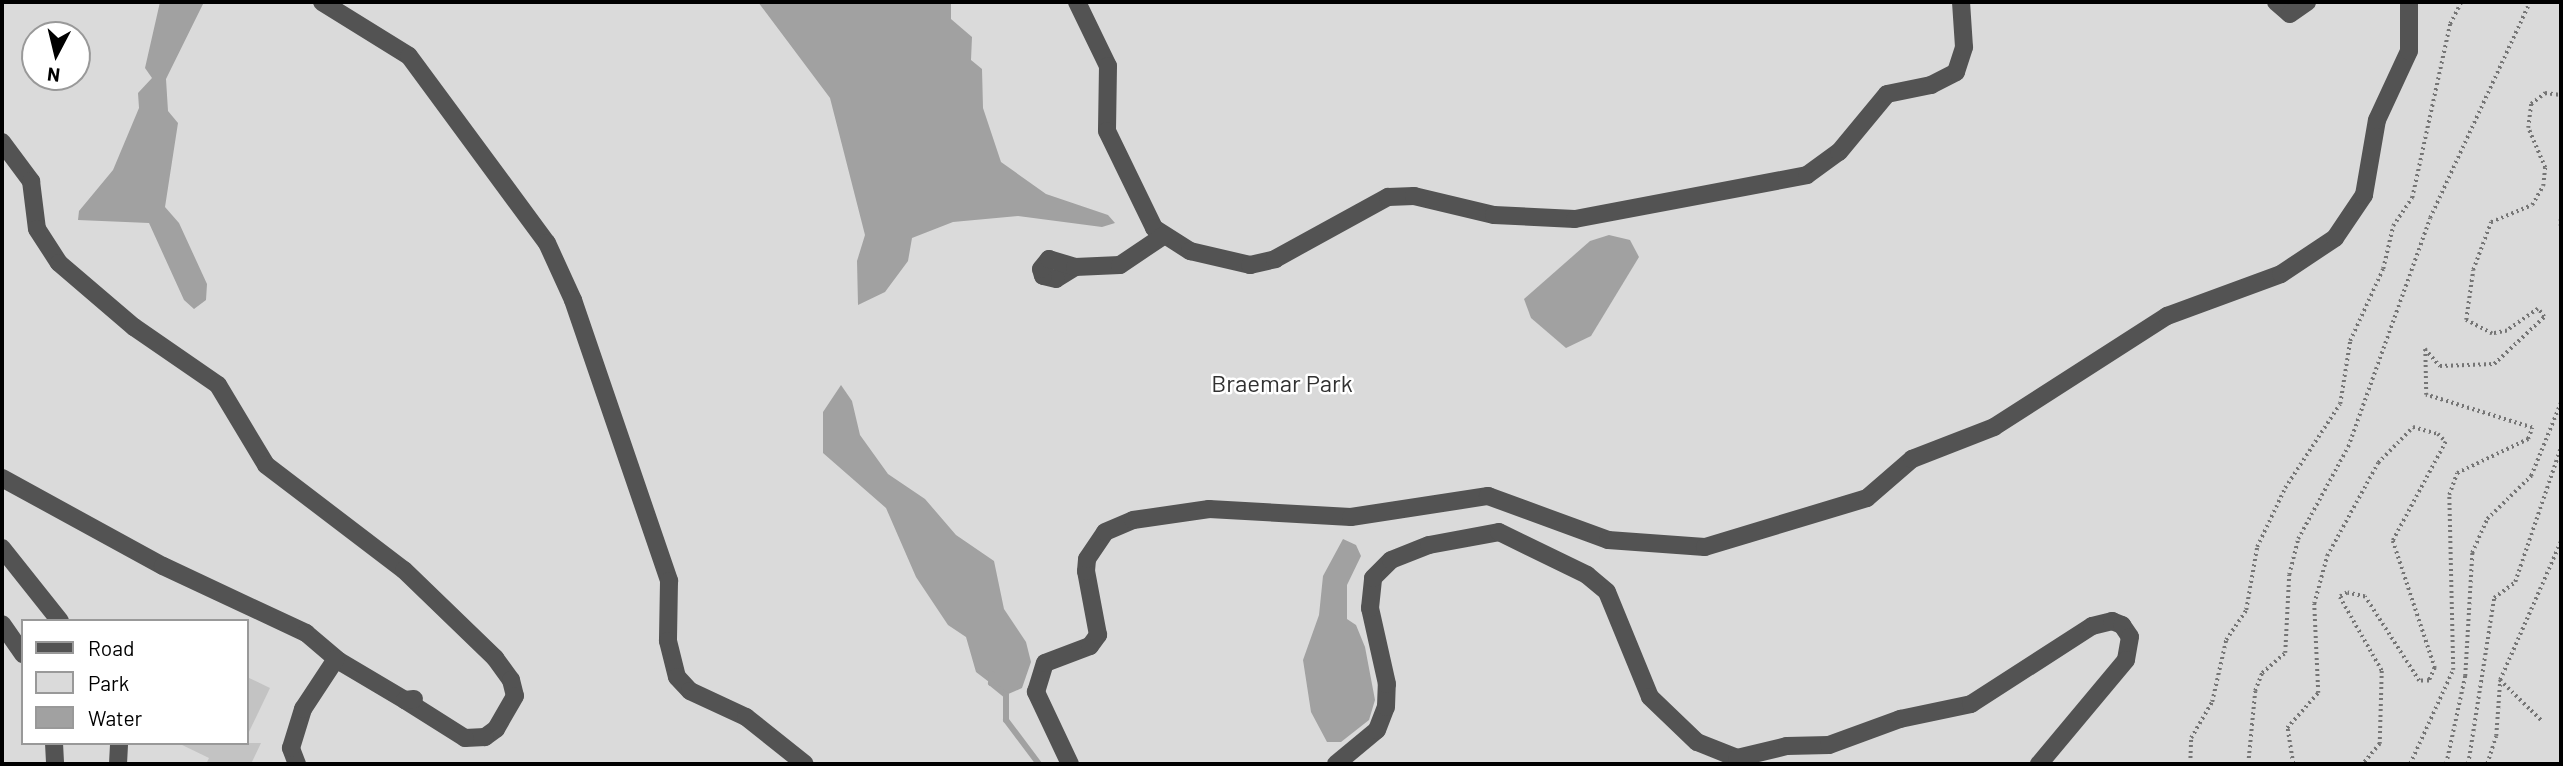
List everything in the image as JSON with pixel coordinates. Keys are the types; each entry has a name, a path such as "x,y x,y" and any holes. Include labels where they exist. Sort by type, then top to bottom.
{"lane":[{"path":"322,2 409,56 547,243 573,300 669,581 668,641 677,677 690,691 746,717 805,764"},
{"path":"1077,2 1108,66 1107,131 1163,236 1202,256 1260,264 1388,197 1414,196 1494,215 1575,219 1807,174 1839,152 1887,94 1931,85 1956,72 1964,47 1961,2"},
{"path":"2276,2 2290,14 2307,2"},
{"path":"1070,764 1036,691 1045,663 1090,646 1098,635 1086,571 1087,559 1105,532 1133,520 1209,509 1351,517 1488,496 1608,540 1705,547 1867,498 1912,459 1994,427 2167,316 2281,274 2335,238 2361,203 2377,120 2402,73 2409,51 2409,2"},
{"path":"2,142 27,173 37,229 59,263 134,327 218,385 266,465 397,563 480,641 512,680 511,706 485,737 465,738 433,720 432,704 405,700 336,659 306,633 163,566 2,478"},
{"path":"1075,267 1119,265 1163,236"},
{"path":"1336,764 1377,730 1386,707 1386,674 1370,608 1373,578 1391,560 1429,545 1499,532 1587,575 1607,592 1650,697 1697,742 1737,758 1787,746 1829,745 1900,719 1970,704 2092,626 2112,621 2122,625 2130,638 2126,660 2039,764"},
{"path":"2,548 58,619"},
{"path":"2,624 21,651"},
{"path":"297,764 291,748 303,709 336,659"},
{"path":"54,745 55,764"},
{"path":"118,764 119,745"}],"path":[{"path":"2190,764 2191,738 2212,702 2226,640 2246,610 2257,547 2285,488 2340,404 2350,341 2382,269 2393,226 2413,198 2450,24 2461,2"},
{"path":"2248,764 2255,691 2262,673 2285,653 2289,575 2298,539 2348,447 2430,218 2530,2"},
{"path":"2410,764 2453,670 2449,495 2457,473 2528,439 2532,428 2426,395 2425,349 2440,366 2494,364 2544,317 2538,309 2507,331 2492,334 2466,320 2473,270 2491,222 2532,205 2543,186 2545,168 2528,128 2531,104 2545,93 2561,95"},
{"path":"2561,219 2561,230"},
{"path":"2446,764 2465,676 2472,552 2487,519 2531,477 2561,402"},
{"path":"2293,764 2287,728 2319,693 2314,604 2327,556 2378,463 2413,427 2446,442 2393,541 2435,668 2428,681 2419,681 2365,597 2347,593 2340,597 2382,671 2379,744 2363,764"},
{"path":"2468,764 2494,598 2515,582 2561,447"},
{"path":"2487,764 2496,736 2500,680 2561,541"},
{"path":"2500,680 2543,722"}],"green space":[{"name":"Braemar Park","path":"2,2 2561,2 2561,764 2,764"}],"water":[{"path":"160,2 204,2 166,79 168,111 178,123 165,207 179,223 207,284 206,300 194,309 184,300 149,223 78,220 79,211 113,170 139,108 138,93 152,78 145,68"},
{"path":"758,2 951,2 951,19 972,37 971,60 982,69 983,108 1001,162 1046,194 1108,215 1115,223 1102,227 1018,216 953,222 912,238 908,261 885,292 858,305 857,261 865,235 830,98"},
{"path":"1609,235 1630,240 1639,257 1591,336 1566,348 1531,318 1524,299 1590,241"},
{"path":"841,385 852,401 860,435 888,474 925,499 956,535 994,561 1004,609 1026,642 1031,662 1022,688 1006,695 976,672 966,637 948,625 916,577 886,508 823,453 823,412"},
{"path":"1343,539 1356,545 1361,556 1347,585 1347,619 1356,625 1365,647 1375,700 1369,720 1341,742 1327,742 1311,712 1303,660 1319,615 1323,576"}],"building":[{"path":"248,677 270,688 248,734"},
{"path":"261,743 251,764 206,764 209,758 182,745"}],"waterway":[{"path":"992,674 991,683 1006,695 1006,720 1039,764"}]}
